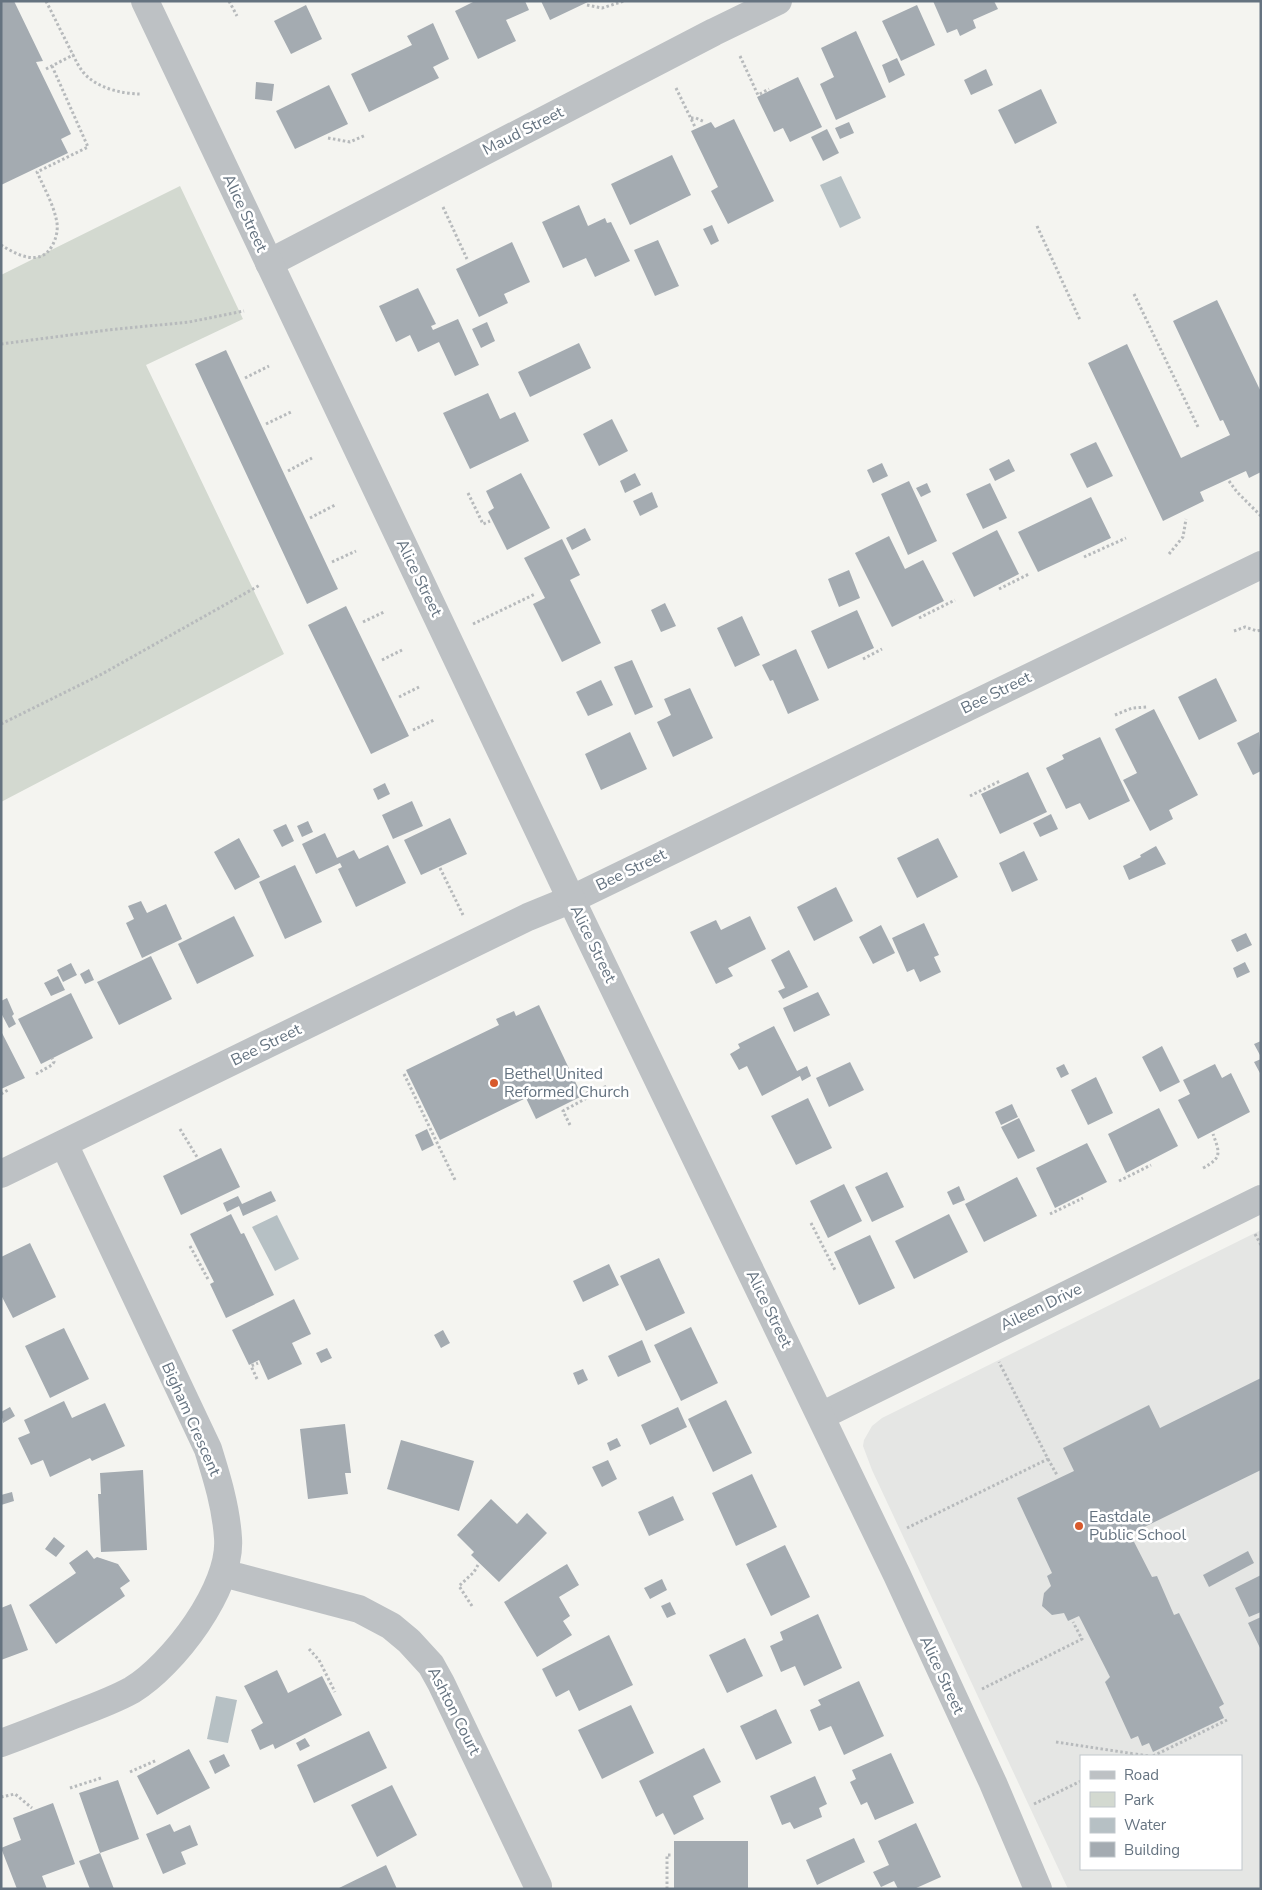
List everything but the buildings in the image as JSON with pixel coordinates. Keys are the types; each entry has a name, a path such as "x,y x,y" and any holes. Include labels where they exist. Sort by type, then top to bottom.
{"street":[{"name":"Alice Street","path":"145,1 572,899 821,1416 993,1784 1038,1889"},
{"name":"Maud Street","path":"269,262 706,36 778,1"},
{"name":"Bee Street","path":"1,1174 528,917 572,899 1261,565"},
{"name":"Bigham Crescent","path":"1,1742 115,1699 154,1674 179,1648 214,1594 223,1573 228,1539 219,1482 208,1449 64,1144"},
{"name":"Aileen Drive","path":"821,1416 1261,1199"},
{"name":"Ashton Court","path":"223,1573 359,1609 391,1626 409,1642 432,1665 538,1886"}],"path":[{"path":"46,1 84,73 96,82 113,90 141,94"},
{"path":"229,1 237,16"},
{"path":"587,5 602,8 624,1"},
{"path":"46,69 73,55"},
{"path":"740,56 758,95 769,89"},
{"path":"1,244 15,253 37,258 48,254 56,239 57,225 51,202 37,172 88,147 52,66"},
{"path":"676,88 695,127"},
{"path":"691,118 705,122"},
{"path":"328,138 350,142 366,135"},
{"path":"441,202 467,258"},
{"path":"1037,226 1080,320"},
{"path":"1134,294 1199,429"},
{"path":"1,344 189,322 244,311"},
{"path":"245,378 269,366"},
{"path":"266,424 291,412"},
{"path":"288,471 312,458"},
{"path":"1229,481 1237,492 1261,516"},
{"path":"468,493 483,524 490,520"},
{"path":"310,518 335,505"},
{"path":"1169,554 1183,537 1186,519"},
{"path":"1084,557 1126,538"},
{"path":"332,562 356,551"},
{"path":"999,589 1029,574"},
{"path":"1,724 102,674 260,585"},
{"path":"470,625 535,594"},
{"path":"919,618 954,600"},
{"path":"363,622 384,612"},
{"path":"1234,631 1245,627 1261,630"},
{"path":"863,658 882,649"},
{"path":"382,660 402,650"},
{"path":"399,696 419,687"},
{"path":"1115,715 1132,708 1147,707"},
{"path":"413,730 434,720"},
{"path":"970,796 1000,781"},
{"path":"440,868 476,943"},
{"path":"36,1074 52,1065 54,1062 52,1058"},
{"path":"404,1074 456,1182"},
{"path":"570,1125 563,1111 585,1099 589,1094 607,1086"},
{"path":"582,1089 589,1094"},
{"path":"1,1094 8,1090"},
{"path":"180,1129 197,1157"},
{"path":"1203,1168 1214,1162 1216,1158 1218,1148 1213,1134"},
{"path":"1119,1181 1152,1164"},
{"path":"1050,1214 1083,1198"},
{"path":"811,1223 836,1272"},
{"path":"190,1246 209,1281"},
{"path":"997,1357 1057,1475"},
{"path":"257,1379 251,1366 258,1363"},
{"path":"906,1529 1048,1459"},
{"path":"472,1606 459,1586 474,1572 478,1565"},
{"path":"981,1690 1082,1638 1073,1622"},
{"path":"309,1648 319,1660 335,1692"},
{"path":"1155,1755 1227,1720"},
{"path":"1056,1742 1142,1755"},
{"path":"130,1772 157,1760"},
{"path":"70,1788 101,1778"},
{"path":"1026,1808 1080,1781"},
{"path":"1,1797 15,1794 32,1808"},
{"path":"667,1889 668,1855 672,1855"}],"shaded area":[{"name":"Eastdale Public School","path":"1261,1230 1261,1889 1068,1889 872,1470 863,1446 864,1440 872,1426 882,1418"}],"green space":[{"path":"180,186 243,319 146,365 284,654 1,802 1,275"}],"water":[{"path":"841,176 861,218 840,228 820,185"},
{"path":"277,1215 299,1259 275,1271 252,1227"},
{"path":"216,1696 237,1700 228,1743 207,1739"}],"place":[{"name":"Bethel United Reformed Church","path":"494,1083"},
{"name":"Eastdale Public School","path":"1079,1526"}]}
